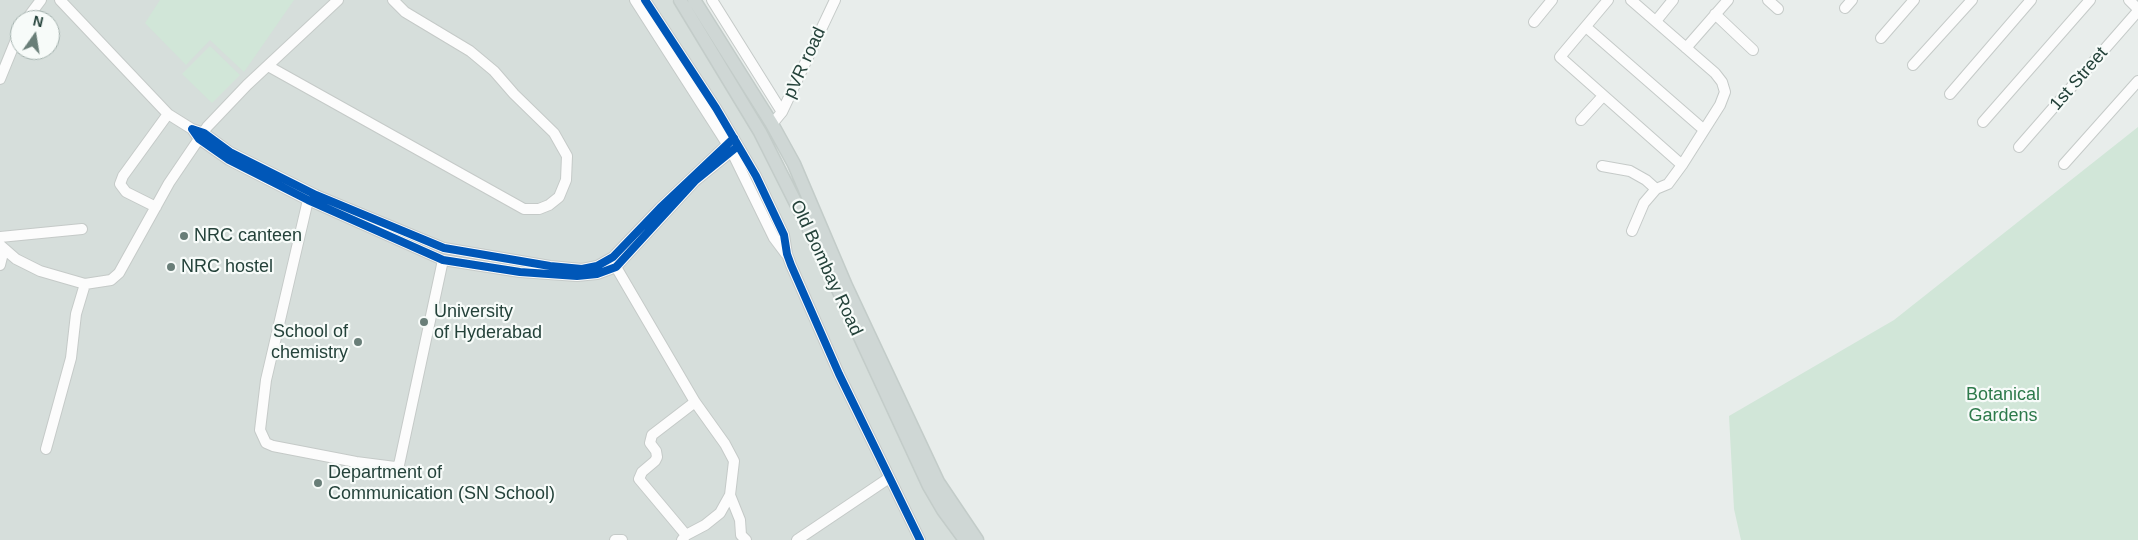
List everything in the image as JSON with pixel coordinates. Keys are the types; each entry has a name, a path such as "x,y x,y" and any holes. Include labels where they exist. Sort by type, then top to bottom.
{"main road":[{"name":"Old Bombay Road","path":"680,0 760,132 823,257 929,486 943,510 965,540"},
{"name":"Old Bombay Road","path":"694,0 772,124 794,164 846,286 938,482 977,540"}],"street":[{"path":"60,0 168,114 192,129 229,160 308,200 443,260 520,272 577,276 597,274 616,267 694,181 732,144"},
{"path":"2,247 16,259 40,271 85,284 110,280 119,273 156,207 201,136 247,85 338,0"},
{"path":"268,66 524,210 539,209 549,205 559,197 566,180 567,156 554,133 514,94 494,71 470,51 405,12 393,0"},
{"path":"635,0 732,144 756,176 784,235 787,254 839,374 920,540"},
{"path":"645,0 732,144"},
{"path":"712,0 782,112"},
{"name":"pVR road","path":"772,124 782,112 835,0"},
{"path":"1534,22 1552,0"},
{"path":"1608,0 1560,57 1682,165"},
{"path":"1631,0 1715,73 1722,82 1725,92 1720,105 1703,129 1682,165 1668,184 1656,189 1644,203 1632,231"},
{"path":"1656,21 1673,0"},
{"path":"1686,48 1728,0"},
{"path":"1768,0 1778,9"},
{"path":"1881,38 1914,0"},
{"path":"1913,65 1972,0"},
{"path":"1950,94 2031,0"},
{"path":"1984,122 2090,0"},
{"path":"2128,0 2138,10"},
{"name":"1st Street","path":"2019,147 2138,10"},
{"path":"1715,14 1753,50"},
{"path":"1586,27 1703,129"},
{"path":"0,79 10,54"},
{"path":"2064,164 2138,81"},
{"path":"1581,120 1603,96"},
{"path":"156,207 126,192 120,184 122,176 168,114"},
{"path":"201,136 316,195 444,248 574,269 597,266 614,257 732,144"},
{"path":"1602,166 1630,171 1646,180 1656,189"},
{"path":"308,200 266,380 260,430 266,442 356,462 395,467 399,465 443,260"},
{"path":"0,237 82,229"},
{"path":"0,265 2,247"},
{"path":"616,267 695,402 725,444 734,461 730,495 720,513 705,525 684,537 639,479 642,472 657,457 650,443 652,435 695,402"},
{"path":"46,449 71,358 76,314 85,284"},
{"path":"796,540 889,478"},
{"path":"730,495 740,520 741,534 746,540"},
{"path":"615,540 622,540"}],"shaded area":[{"name":"University of Hyderabad","path":"0,0 672,0 768,158 966,540 0,540"}],"green space":[{"path":"160,0 294,0 244,72 210,40 186,65 145,23"},
{"path":"210,46 240,75 212,103 182,74"},
{"name":"Botanical Gardens","path":"2138,127 2138,540 1741,540 1734,509 1729,416 1894,320"}],"cycle path":[{"path":"645,0 716,108 756,176 784,235 791,265 839,374 920,540"},
{"path":"734,138 660,208 613,257 597,266 582,269 550,266 444,248 316,195 230,152 204,133 192,129 199,139 229,160 308,200 443,260 520,272 577,276 597,274 616,267 695,181 738,146"}],"place":[{"name":"NRC canteen","path":"184,236"},
{"name":"NRC hostel","path":"171,267"},
{"name":"University of Hyderabad","path":"424,322"},
{"name":"School of chemistry","path":"358,342"},
{"name":"Department of Communication (SN School)","path":"318,483"}]}
